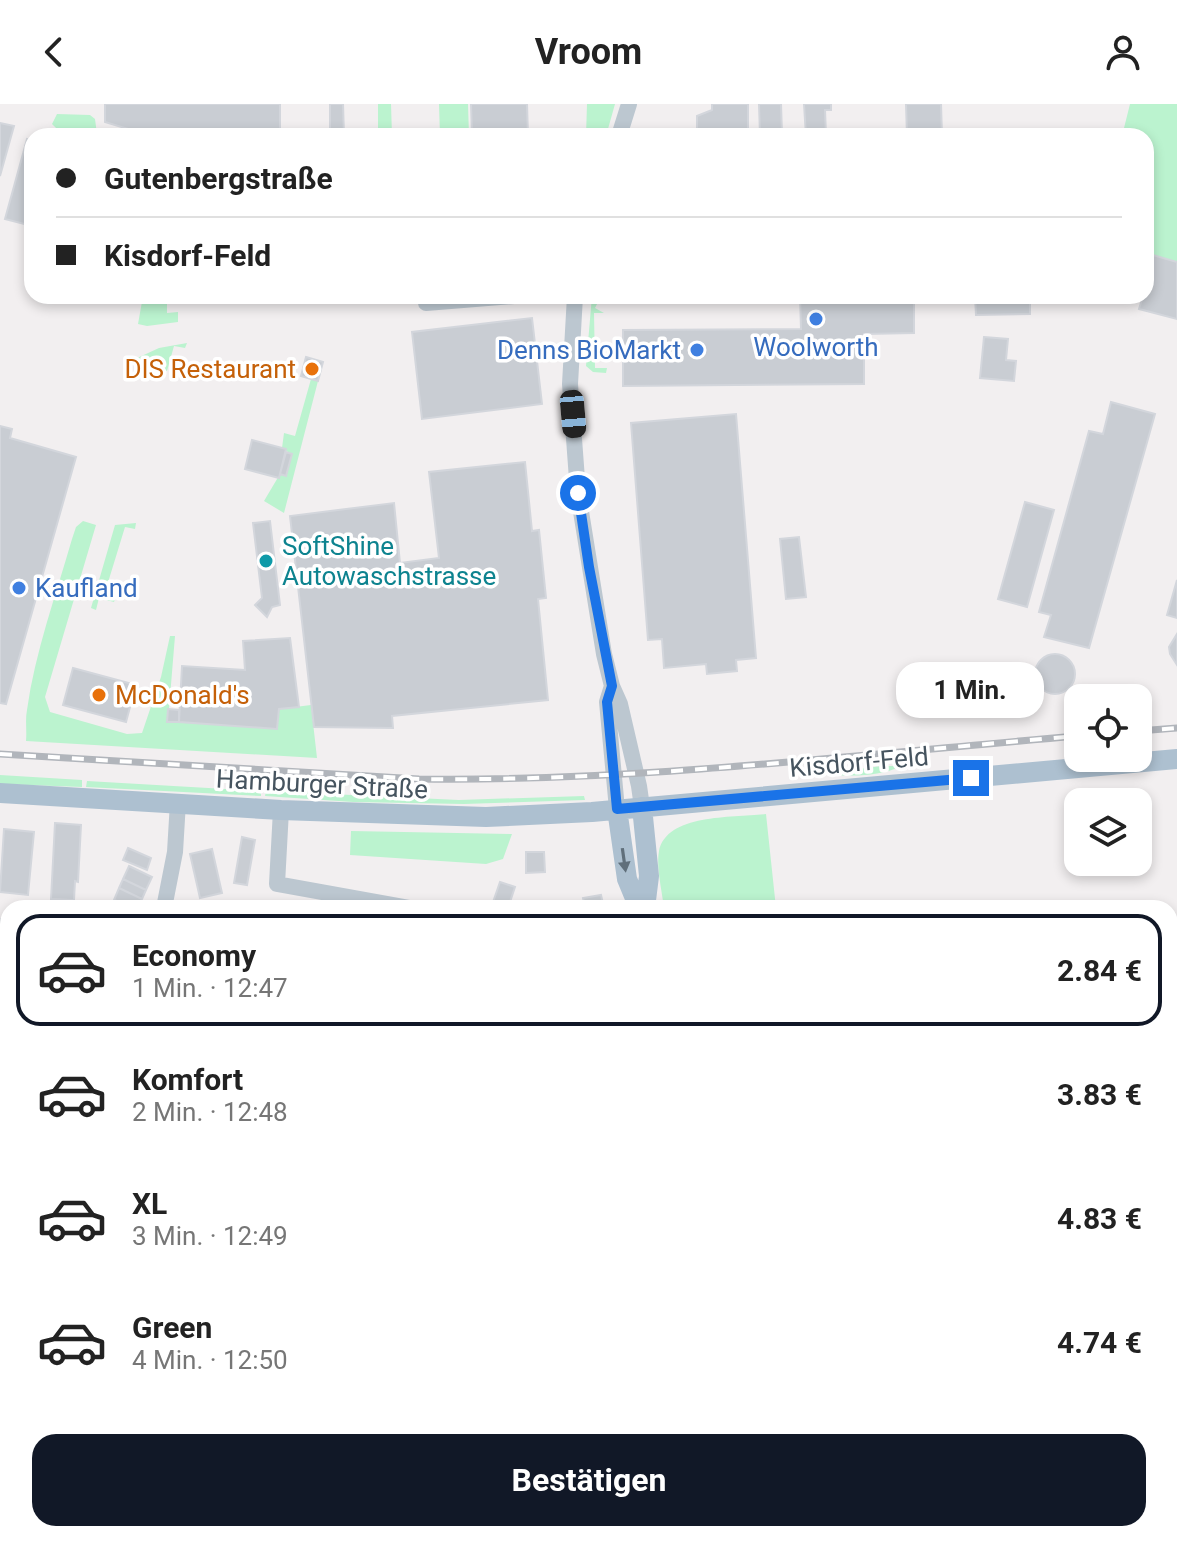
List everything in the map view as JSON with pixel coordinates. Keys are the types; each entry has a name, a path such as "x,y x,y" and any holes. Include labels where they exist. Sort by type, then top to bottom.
{"main road":[{"name":"Kisdorf-Feld","path":"642,807 1177,759"},
{"name":"Hamburger Straße","path":"0,793 281,810 486,817 642,807"},
{"path":"642,807 649,876 644,900"},
{"path":"617,809 627,879 638,900"}],"street":[{"path":"622,128 629,104"},
{"path":"575,304 570,384 578,493 612,686 620,704 642,807"},
{"path":"612,686 607,702 617,809"},
{"path":"166,900 175,852 178,802"},
{"path":"281,810 277,884 366,900"}],"green space":[{"path":"378,104 391,104 392,128 378,128"},
{"path":"439,104 468,104 469,128 440,128"},
{"path":"587,104 615,104 608,128 586,128"},
{"path":"1130,104 1177,104 1177,262 1154,255 1154,128 1124,128"},
{"path":"57,114 90,115 95,119 96,128 56,128 52,124"},
{"path":"142,304 167,304 167,313 178,312 178,322 147,326 138,324"},
{"path":"591,304 597,304 595,308 604,313 594,313 595,368 607,368 606,373 593,372 586,366"},
{"path":"187,343 185,348 174,346 167,371 124,359 135,359 159,348"},
{"path":"311,379 318,381 284,513 264,501 280,474 286,475 291,454 282,448 284,433 295,436"},
{"path":"83,521 96,525 45,697 50,712 127,734 142,733 161,677 170,636 175,636 168,721 277,729 279,709 311,705 317,758 26,741 26,714 41,645 76,527"},
{"path":"136,523 135,529 125,527 106,589 117,593 114,602 99,598 96,610 91,608 115,525"},
{"path":"902,766 852,776 820,774"},
{"path":"0,775 82,780 82,787 0,784"},
{"path":"87,781 261,791 261,796 86,787"},
{"path":"266,791 459,800 584,796 585,800 464,804 353,802 265,796"},
{"path":"766,814 775,900 663,900 658,857 665,839 688,824 720,817"},
{"path":"351,831 512,834 503,859 486,864 350,855"}],"building":[{"path":"105,104 280,104 280,128 125,128 105,122"},
{"path":"330,104 343,104 344,128 330,128"},
{"path":"471,104 527,104 528,128 472,128"},
{"path":"712,104 748,104 748,128 697,128 697,116 712,110"},
{"path":"759,104 781,104 782,128 760,128"},
{"path":"804,104 831,104 831,110 825,110 826,128 806,128"},
{"path":"906,104 941,104 942,128 907,128"},
{"path":"0,123 14,126 0,176"},
{"path":"24,150 24,224 5,219"},
{"path":"1154,255 1177,262 1177,319 1139,309 1141,304 1154,304"},
{"path":"800,304 914,304 914,333 864,334 864,384 623,386 623,330 801,329"},
{"path":"975,304 1030,304 1030,314 976,315"},
{"path":"532,318 542,404 422,419 412,332"},
{"path":"984,337 1008,339 1006,360 1016,361 1014,381 980,378"},
{"name":"DIS Restaurant","path":"306,357 323,362 318,381 301,376"},
{"path":"1111,402 1155,414 1089,648 1044,637 1051,615 1039,612 1089,431 1103,434"},
{"path":"736,414 756,658 736,660 737,671 707,674 706,664 664,668 662,639 648,640 631,423"},
{"name":"Kaufland","path":"0,426 12,429 10,438 76,457 6,704 0,703"},
{"path":"252,440 286,449 279,478 245,469"},
{"path":"286,452 292,454 286,476 280,474"},
{"path":"525,462 532,531 539,530 546,598 538,599 548,700 392,716 393,728 314,727 290,516 394,503 400,563 439,558 429,472"},
{"path":"1025,502 1054,510 1027,607 998,599"},
{"name":"SoftShine Autowaschstrasse","path":"270,521 280,605 272,607 267,617 255,605 262,598 253,523"},
{"path":"799,537 806,597 786,599 780,539"},
{"path":"1177,580 1177,618 1167,615"},
{"path":"1177,634 1177,665 1169,647"},
{"path":"290,638 299,707 279,709 277,729 179,722 182,666 245,670 243,641"},
{"path":"1047,655 1063,655 1074,666 1074,682 1064,684 1063,693 1047,693 1036,682 1036,666"},
{"name":"McDonald's","path":"73,668 136,685 126,722 63,705"},
{"path":"168,709 179,710 179,722 167,722"},
{"path":"55,823 81,825 74,900 51,899"},
{"path":"4,829 34,832 28,895 0,892"},
{"path":"242,837 255,840 247,885 234,883"},
{"path":"128,848 151,858 147,870 123,860"},
{"path":"212,849 222,893 200,898 190,854"},
{"path":"526,852 544,852 545,872 526,873"},
{"path":"129,866 152,877 146,890 123,879"},
{"path":"123,879 146,890 142,899 119,888"},
{"path":"500,882 515,887 511,900 494,900"},
{"path":"119,888 142,899 142,900 114,900"},
{"path":"601,895 602,900 583,900"}],"railway":[{"path":"1152,730 1177,728"},
{"path":"0,754 419,779 501,779 749,765 1064,737"}],"place":[{"name":"Woolworth","path":"816,319"},
{"name":"Denns BioMarkt","path":"697,350"},
{"name":"DIS Restaurant","path":"312,369"},
{"name":"SoftShine Autowaschstrasse","path":"266,561"},
{"name":"Kaufland","path":"19,588"},
{"name":"McDonald's","path":"99,695"}],"route":[{"path":"578,493 612,686 607,702 617,809 971,778"}]}
